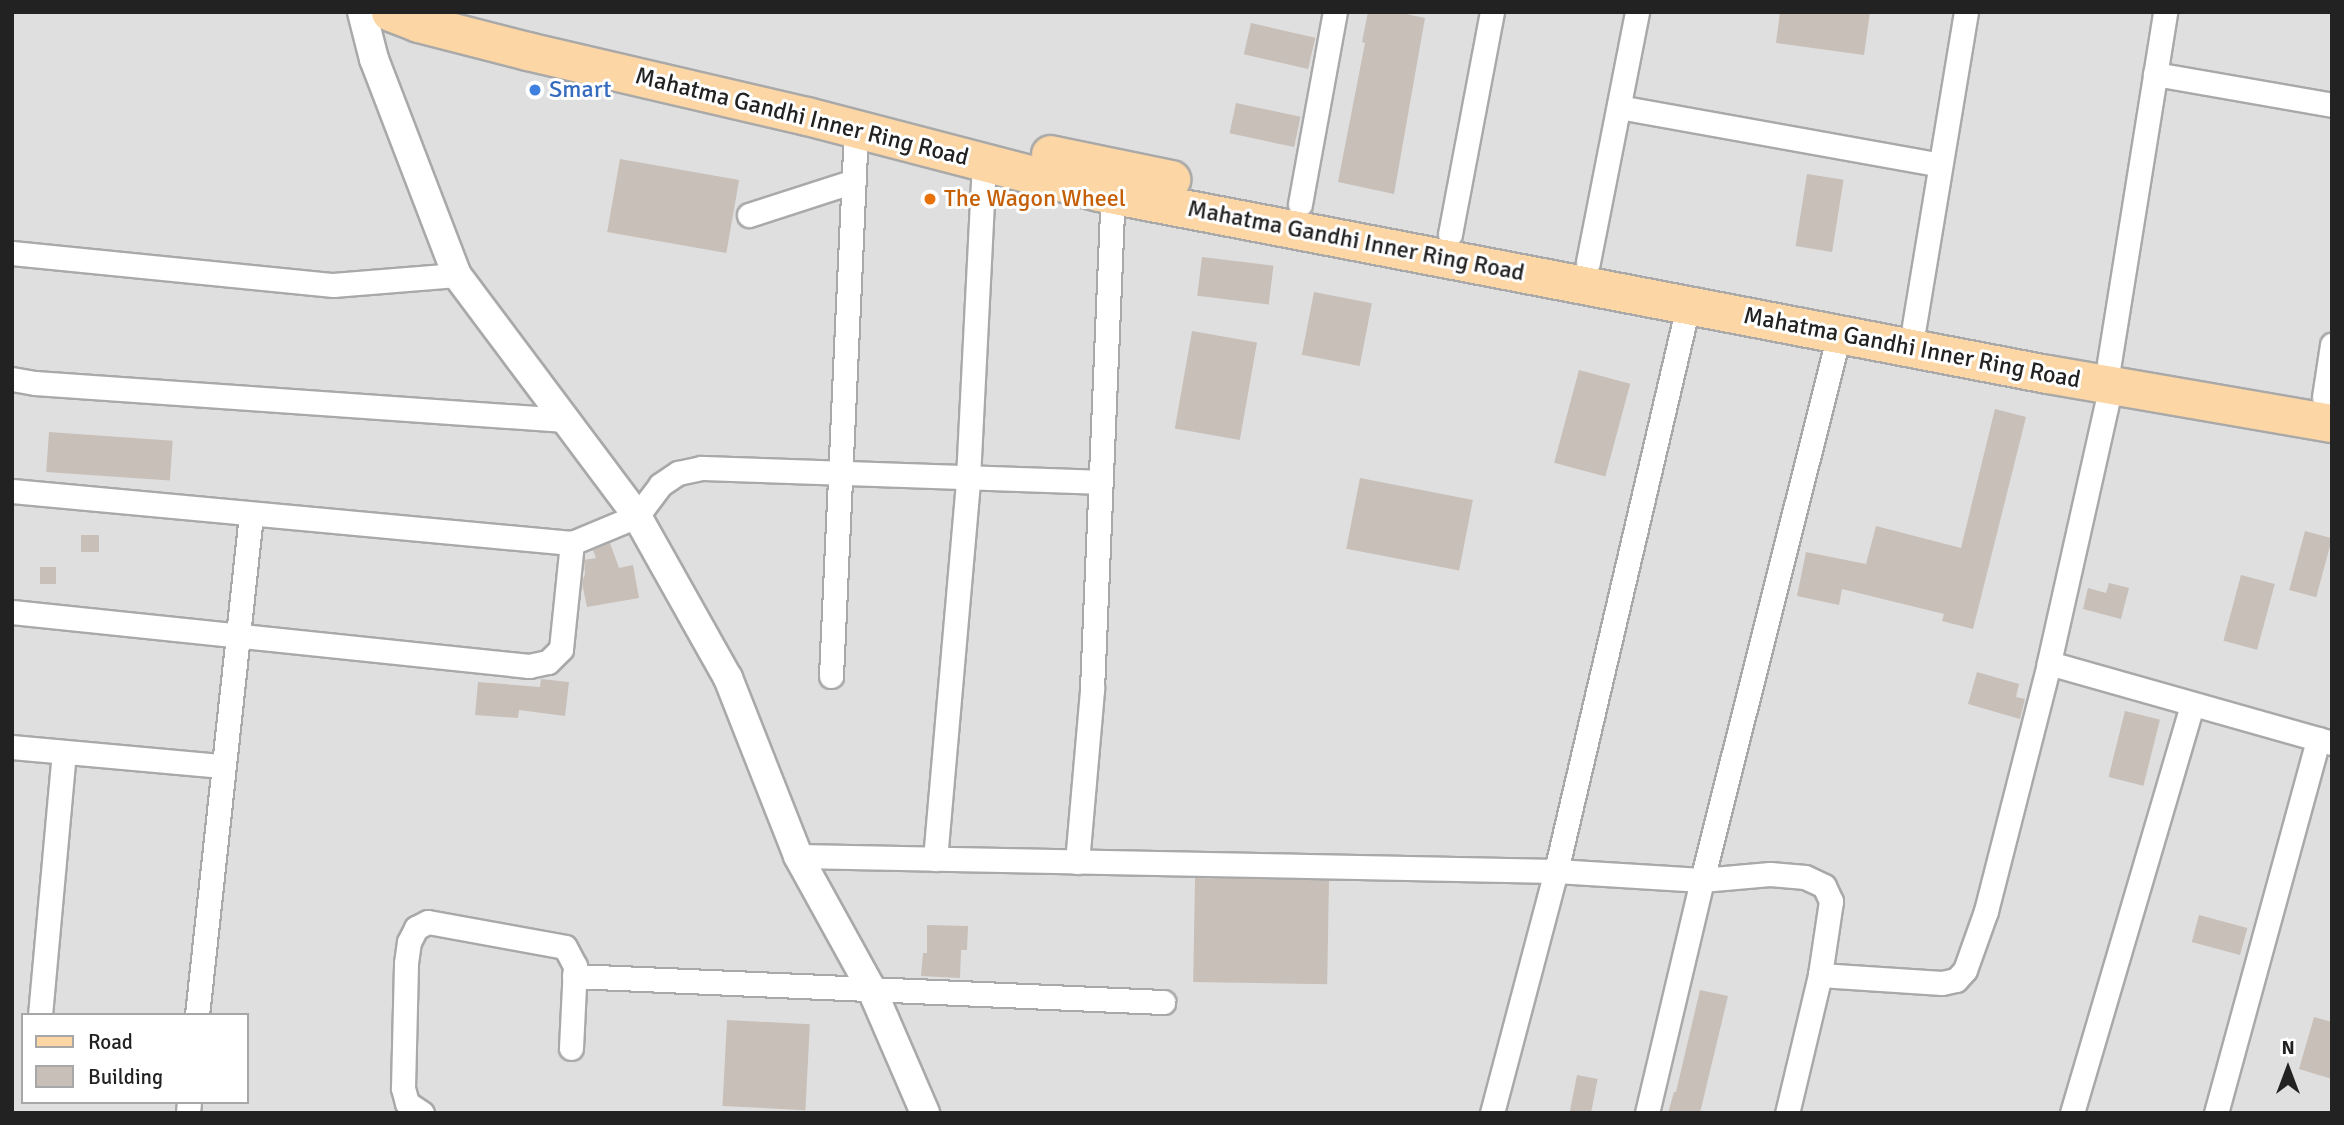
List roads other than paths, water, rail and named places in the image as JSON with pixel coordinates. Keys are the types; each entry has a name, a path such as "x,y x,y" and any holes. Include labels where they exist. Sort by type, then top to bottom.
{"main road":[{"name":"Mahatma Gandhi Inner Ring Road","path":"390,12 418,23 527,51 856,129 1113,194 1839,334 2329,406"},
{"name":"Mahatma Gandhi Inner Ring Road","path":"464,12 1092,164 1914,326 2110,374"}],"street":[{"path":"362,12 374,59 457,275 637,516 728,678 798,856 871,988 925,1113"},
{"path":"1300,204 1335,12"},
{"path":"1450,234 1492,12"},
{"path":"1588,262 1637,12"},
{"path":"1914,326 1966,12"},
{"path":"1820,975 1942,983 1956,980 1965,970 1986,911 2049,663 2110,374 2165,12"},
{"path":"2155,74 2332,105"},
{"path":"1619,107 1940,165"},
{"path":"831,676 856,129"},
{"path":"935,859 968,478 984,162"},
{"path":"749,215 854,181"},
{"path":"1077,862 1092,689 1113,194"},
{"path":"12,253 333,285 457,275"},
{"path":"1492,1113 1556,871 1688,306"},
{"path":"1647,1113 1702,880 1839,334"},
{"path":"2329,406 2332,345"},
{"path":"12,379 48,384 565,420"},
{"path":"12,491 572,543 637,516 660,485 678,473 701,468 1100,482"},
{"path":"197,1013 251,515"},
{"path":"12,612 529,666 548,663 561,649 572,543"},
{"path":"2049,663 2325,741 2216,1113"},
{"path":"2072,1113 2192,705"},
{"path":"12,747 222,766"},
{"path":"40,1013 64,752"},
{"path":"798,856 1556,871 1702,880 1770,874 1805,877 1824,886 1831,901 1820,975 1787,1113"},
{"path":"422,1113 407,1103 403,1088 406,963 409,942 416,928 428,922 557,944 570,953 575,976 570,1048"},
{"path":"575,976 1163,1002"}],"place":[{"name":"Smart","path":"535,90"},
{"name":"The Wagon Wheel","path":"930,199"}]}
